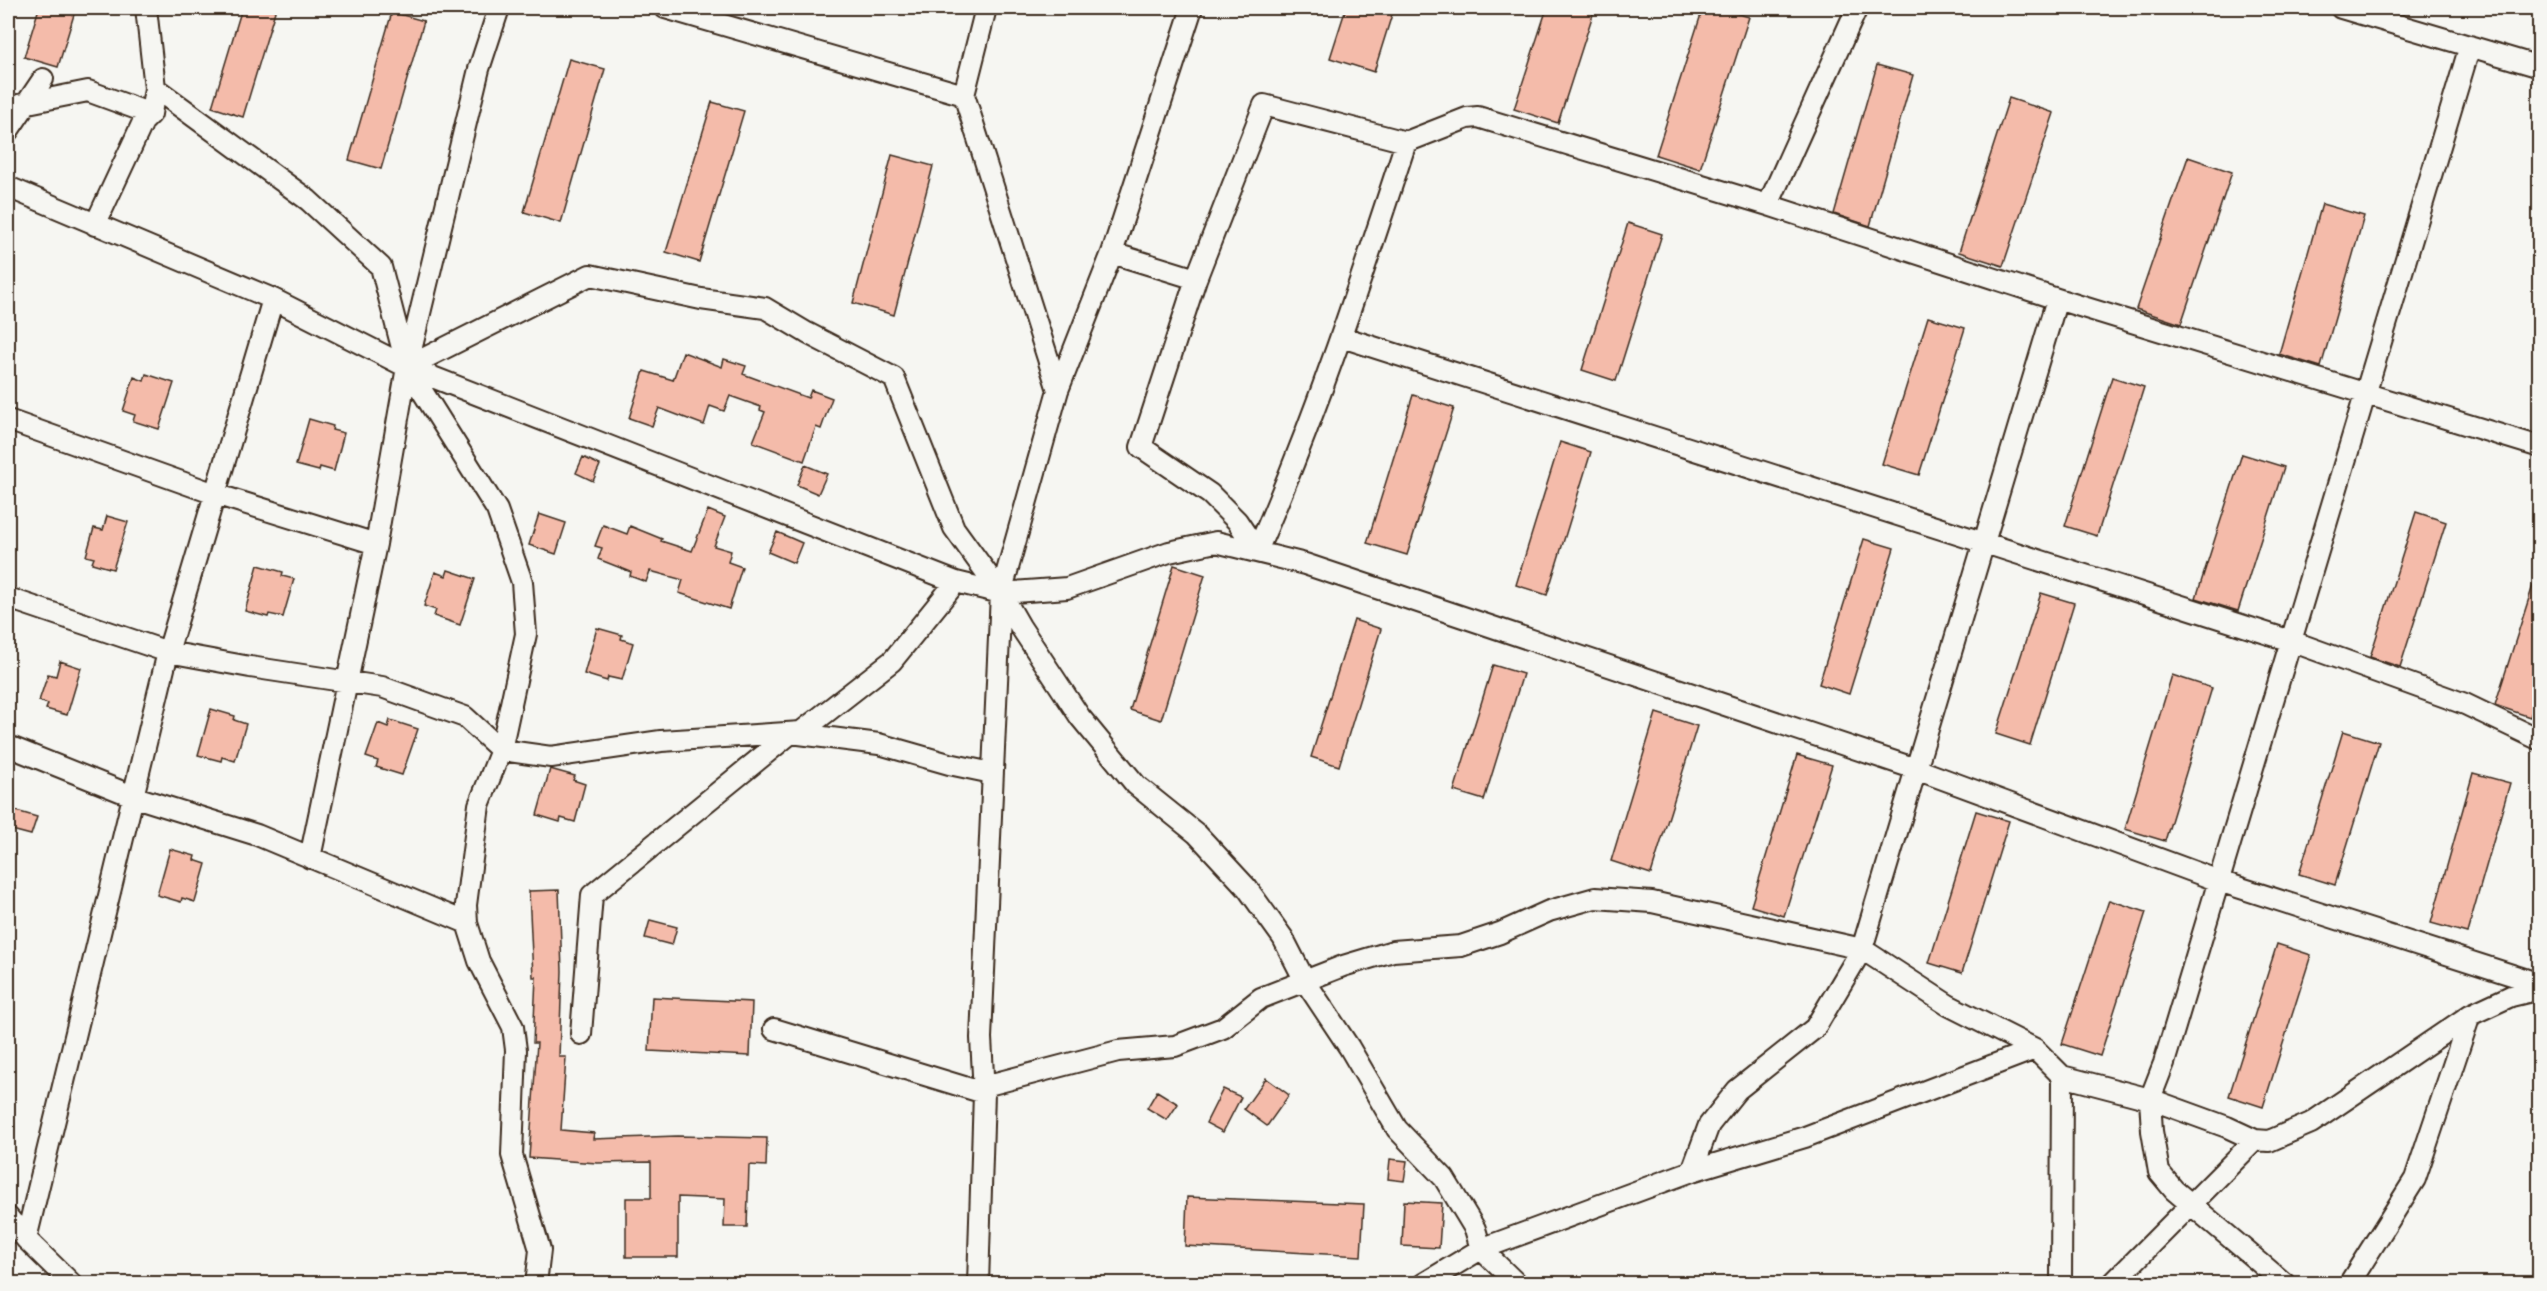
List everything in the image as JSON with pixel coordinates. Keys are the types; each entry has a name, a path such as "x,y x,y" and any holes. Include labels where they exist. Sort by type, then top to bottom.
{"street":[{"path":"95,225 143,122 151,114 155,88 146,8"},
{"path":"310,858 376,544 407,367 479,69 499,8"},
{"path":"665,8 963,95"},
{"path":"986,8 963,95 1058,390"},
{"path":"978,1284 981,1038 1001,593 1058,390 1112,253 1192,8"},
{"path":"1768,205 1857,8"},
{"path":"2341,8 2540,67"},
{"path":"2285,1284 2191,1204 2159,1172 2152,1131 2150,1099 2164,1063 2470,46"},
{"path":"8,130 17,105 43,79"},
{"path":"155,88 308,200 381,267 407,367 497,510 522,582 526,633 501,750 479,805 466,905 467,923 478,961 513,1027 516,1050 512,1155 540,1250 536,1284"},
{"path":"17,105 88,92 151,114"},
{"path":"1257,551 1237,521 1210,494 1141,447 1196,279 1264,105 1406,142 1467,118 1478,117 1768,205 2057,299 2540,447"},
{"path":"1257,551 1288,480 1342,337 1406,142"},
{"path":"8,187 273,299 407,367 956,582 1001,593 1067,588 1169,552 1216,542 1257,551 1305,564 1916,769 2219,881 2540,984"},
{"path":"1112,253 1196,279"},
{"path":"407,367 590,275 701,299 765,308 807,333 894,378 954,528 1001,593 1080,717 1136,784 1197,834 1247,888 1283,938 1305,981 1349,1047 1397,1129 1444,1178 1475,1230 1481,1249 1517,1284"},
{"path":"26,1239 135,797 168,652 273,299"},
{"path":"1692,1171 1709,1125 1737,1090 1815,1028 1862,949 2057,299"},
{"path":"1342,337 2291,641 2465,705 2540,740"},
{"path":"8,420 215,494 376,544"},
{"path":"8,598 168,652 382,687 465,717 501,750 550,757 661,741 801,732 892,661 956,582"},
{"path":"581,1034 592,895 791,733 879,744 949,764 992,773"},
{"path":"8,746 135,797 257,835 467,923"},
{"path":"774,1029 980,1089 1118,1050 1175,1046 1223,1028 1261,998 1393,951 1461,946 1500,933 1549,911 1595,898 1652,902 1862,949 1948,1005 2035,1048 2062,1076 2150,1099 2227,1127 2255,1140 2269,1141 2311,1124 2470,1015 2511,996 2540,989"},
{"path":"2349,1284 2415,1179 2470,1015"},
{"path":"1423,1284 1481,1249 1692,1171 1805,1137 2035,1048"},
{"path":"2061,1284 2062,1076"},
{"path":"2112,1284 2255,1140"},
{"path":"8,1217 26,1239 72,1284"}],"building":[{"path":"39,8 76,8 58,67 24,57"},
{"path":"242,8 276,8 243,117 212,107"},
{"path":"1346,8 1394,8 1374,72 1330,58"},
{"path":"1547,8 1595,8 1558,123 1514,109"},
{"path":"1703,8 1719,8 1749,17 1700,169 1656,155"},
{"path":"392,12 424,21 381,169 349,160"},
{"path":"569,59 605,69 561,223 524,212"},
{"path":"1877,65 1913,75 1870,226 1834,214"},
{"path":"2009,98 2054,113 2003,266 1959,252"},
{"path":"712,102 744,111 699,262 666,252"},
{"path":"892,155 933,166 894,315 853,303"},
{"path":"2188,157 2232,172 2181,324 2136,309"},
{"path":"2322,204 2364,216 2321,367 2279,354"},
{"path":"1628,223 1662,234 1616,381 1582,370"},
{"path":"1928,317 1965,328 1919,475 1882,464"},
{"path":"683,352 722,367 724,359 746,366 743,374 808,398 811,390 832,398 821,429 816,427 804,461 753,442 765,412 760,410 761,407 730,396 724,411 710,406 704,425 659,408 652,426 629,418 644,371 673,380"},
{"path":"146,374 174,383 159,429 133,421 135,415 123,411 134,377 144,381"},
{"path":"2112,377 2144,387 2097,536 2065,526"},
{"path":"1413,395 1454,408 1407,555 1367,543"},
{"path":"309,419 333,426 332,430 344,433 334,471 320,467 319,471 296,465"},
{"path":"1560,442 1591,452 1547,595 1516,585"},
{"path":"2242,454 2284,467 2238,611 2196,598"},
{"path":"583,457 600,465 593,481 576,473"},
{"path":"805,465 827,474 818,494 797,485"},
{"path":"708,510 725,517 714,546 731,551 728,562 742,567 729,609 679,593 683,580 650,571 646,582 630,576 631,572 598,559 602,548 595,546 603,525 627,534 630,526 662,539 661,541 692,551"},
{"path":"2416,512 2446,522 2400,667 2370,657"},
{"path":"539,514 566,523 556,554 529,545"},
{"path":"107,516 128,522 113,569 92,563 94,558 86,556 94,528 103,530"},
{"path":"777,532 802,543 794,563 768,552"},
{"path":"1864,539 1894,548 1849,694 1819,684"},
{"path":"258,565 283,572 282,576 294,579 283,617 269,614 268,617 245,611"},
{"path":"1174,565 1205,575 1161,720 1130,710"},
{"path":"448,570 475,579 460,625 434,616 436,610 424,606 435,572 446,576"},
{"path":"2536,576 2540,576 2540,688 2530,717 2495,705"},
{"path":"2041,593 2074,603 2030,745 1996,734"},
{"path":"1354,620 1381,629 1339,766 1311,757"},
{"path":"597,628 622,635 621,639 633,643 622,680 608,677 607,681 584,674"},
{"path":"60,661 81,668 67,715 46,709 48,704 39,701 48,674 56,676"},
{"path":"1493,665 1523,674 1484,800 1454,791"},
{"path":"2172,675 2212,688 2165,841 2125,829"},
{"path":"211,709 235,716 234,720 246,724 235,761 222,757 221,761 198,755"},
{"path":"1656,713 1697,726 1651,874 1611,861"},
{"path":"390,720 418,729 402,775 376,767 378,761 366,757 378,723 388,727"},
{"path":"2343,731 2379,742 2335,885 2299,874"},
{"path":"1797,755 1832,765 1784,916 1751,906"},
{"path":"550,769 575,776 573,780 585,784 575,822 561,818 560,822 537,815"},
{"path":"2473,773 2510,783 2467,933 2431,923"},
{"path":"13,810 37,817 31,835 8,829"},
{"path":"1976,811 2009,821 1962,973 1929,963"},
{"path":"170,849 195,856 194,860 206,864 195,902 182,898 181,902 157,895"},
{"path":"559,890 562,971 559,1057 566,1057 561,1130 594,1133 593,1139 677,1136 767,1138 766,1166 749,1165 747,1227 724,1227 725,1199 678,1197 678,1257 626,1257 626,1198 651,1198 651,1162 597,1163 529,1158 537,1043 533,1043 536,977 533,977 529,891"},
{"path":"2109,900 2146,912 2100,1056 2062,1044"},
{"path":"650,920 677,927 672,945 645,938"},
{"path":"2277,944 2311,955 2263,1107 2229,1096"},
{"path":"652,997 752,1002 750,1056 649,1051"},
{"path":"1266,1078 1289,1095 1267,1126 1244,1109"},
{"path":"1223,1089 1241,1097 1223,1132 1206,1123"},
{"path":"1157,1091 1178,1104 1167,1120 1147,1108"},
{"path":"1390,1159 1407,1161 1404,1181 1388,1179"},
{"path":"1187,1197 1364,1204 1361,1256 1185,1246"},
{"path":"1404,1201 1442,1203 1439,1248 1402,1246"}]}
